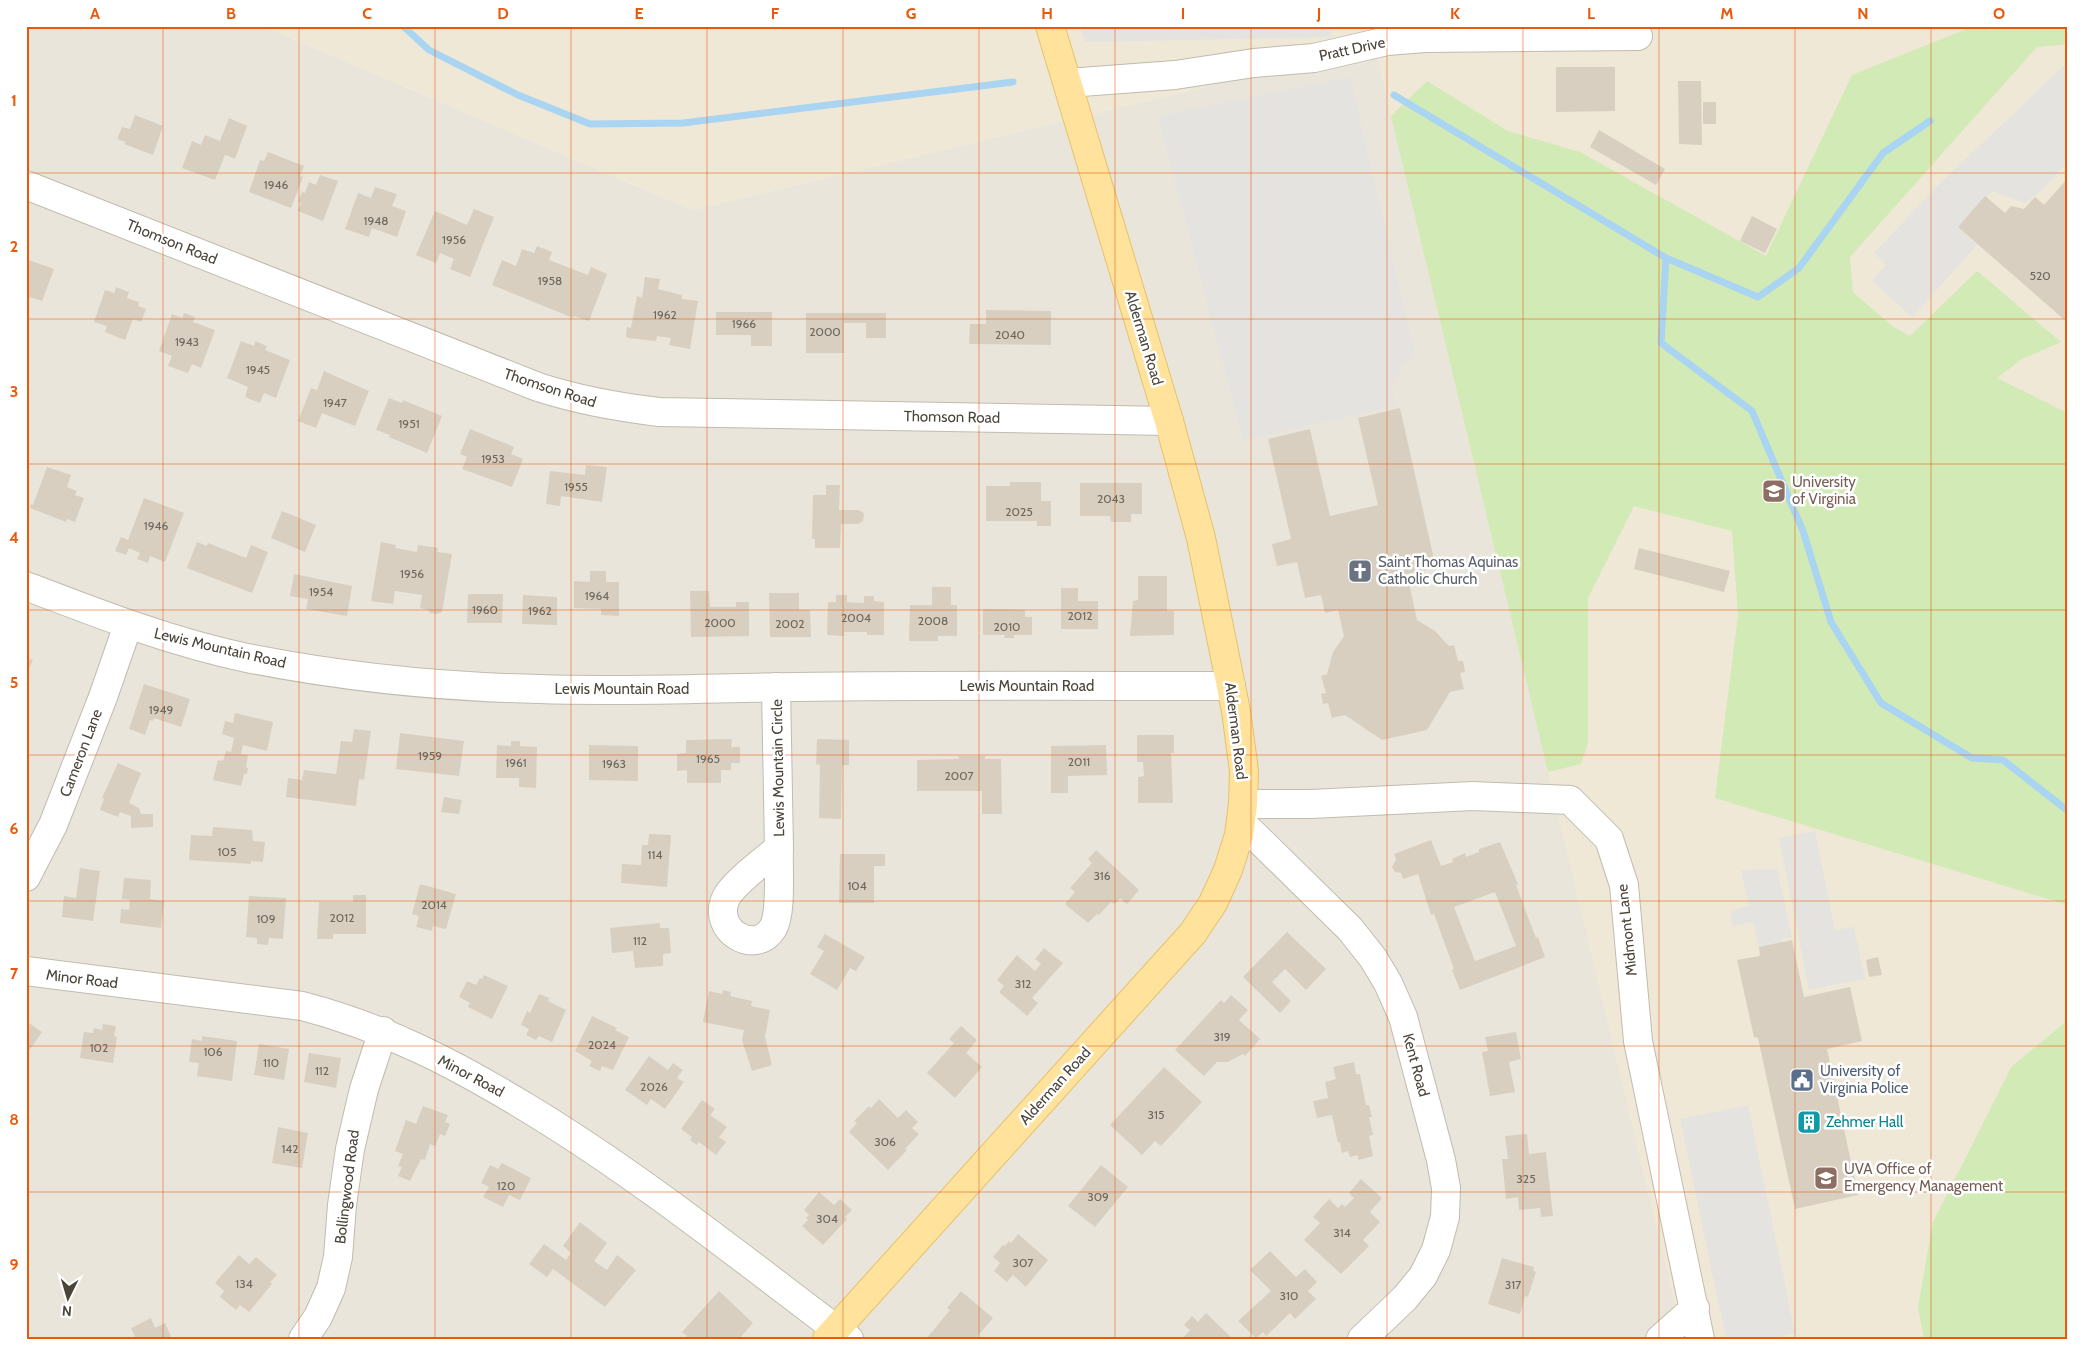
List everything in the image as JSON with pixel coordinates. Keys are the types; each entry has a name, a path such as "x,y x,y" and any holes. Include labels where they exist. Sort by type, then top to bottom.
{"main road":[{"name":"Alderman Road","path":"837,1335 1193,933 1213,903 1228,870 1242,813 1244,771 1231,686 1201,538 1169,421 1050,26"}],"street":[{"name":"Pratt Drive","path":"1068,83 1175,75 1254,63 1314,58 1387,41 1426,38 1638,36"},
{"name":"Thomson Road","path":"26,185 538,387 612,407 659,412 1169,421"},
{"name":"Lewis Mountain Road","path":"26,586 128,625 172,639 246,658 340,673 440,684 540,689 1231,686"},
{"name":"Cameron Lane","path":"26,877 53,825 103,697 128,625"},
{"name":"Lewis Mountain Circle","path":"776,688 779,848"},
{"name":"Midmont Lane","path":"1242,813 1311,804 1473,796 1570,800 1609,838 1624,885 1638,1041 1700,1339"},
{"name":"Kent Road","path":"1242,813 1350,929 1373,958 1388,983 1403,1017 1441,1160 1446,1188 1444,1217 1436,1250 1423,1276 1405,1298 1362,1339"},
{"name":"Minor Road","path":"26,972 302,1006 383,1031 457,1068 581,1140 679,1209 837,1335"},
{"name":"Bollingwood Road","path":"303,1339 318,1317 331,1288 338,1257 342,1205 350,1149 364,1090 383,1031"},
{"path":"1660,1339 1695,1308"}],"shaded area":[{"path":"26,26 263,26 692,210 1375,46 1679,1318 1656,1339 26,1339"},
{"name":"University of Virginia","path":"263,26 2068,26 2068,1339 1683,1339 1375,46 692,210"},
{"path":"1080,26 1331,26 1332,37 1085,42"},
{"path":"2068,62 2068,162 2041,191 2025,203 1992,191 1959,228 1977,245 1912,317 1872,281 1886,265 1874,253 1940,183"},
{"path":"1350,77 1414,350 1391,387 1396,406 1243,440 1158,116"},
{"path":"1815,831 1835,930 1854,927 1865,979 1809,990 1779,838"},
{"path":"1777,869 1792,937 1781,939 1782,942 1759,947 1753,922 1733,926 1730,911 1749,906 1741,870"},
{"path":"1748,1105 1795,1333 1769,1339 1726,1339 1680,1119"}],"green space":[{"path":"1974,26 2068,26 2068,44 2037,47 1850,257 1853,292 1892,326 1910,336 1977,271 2061,342 2022,359 1997,378 2068,413 2068,905 1715,798 1738,616 1732,531 1634,506 1588,598 1588,743 1581,764 1548,772 1391,116 1427,81 1508,131 1580,152 1766,256 1852,75"},
{"path":"2068,1020 2068,1339 1924,1339 1918,1307 1933,1222 2012,1066"}],"building":[{"path":"1556,67 1615,67 1615,111 1556,112"},
{"path":"1678,81 1701,81 1702,145 1679,144"},
{"path":"1703,102 1716,102 1716,124 1703,124"},
{"path":"135,115 163,126 153,155 124,144 126,142 117,139 122,127 130,129"},
{"path":"229,118 247,126 235,159 225,155 215,180 182,168 192,141 201,145 205,135 220,141"},
{"path":"1599,130 1665,169 1656,185 1590,147"},
{"path":"268,152 304,166 300,176 303,177 291,208 249,192 260,160 264,161"},
{"path":"320,175 338,181 323,221 298,211 301,203 298,202 302,192 305,193 309,182 316,185"},
{"path":"2068,178 2068,323 1958,227 1985,196 2005,213 2011,206 2024,209 2035,197 2044,205"},
{"path":"375,187 397,194 392,206 406,211 397,237 372,228 369,237 345,229 358,193 371,198"},
{"path":"474,209 494,217 470,277 450,269 454,259 440,253 436,263 416,255 435,211 467,225"},
{"path":"1752,216 1777,229 1765,253 1740,241"},
{"path":"537,246 552,252 549,260 588,275 591,267 607,274 589,321 574,316 573,318 492,285 502,260 516,266 522,249 534,253"},
{"path":"26,259 54,269 42,301 30,297 26,306"},
{"path":"645,277 660,279 658,289 682,295 682,299 698,301 690,349 669,345 671,338 657,336 656,341 628,338 626,336 627,327 631,328 637,296 642,298"},
{"path":"116,287 129,292 127,298 139,302 138,306 146,309 141,322 133,319 125,340 105,332 107,326 94,322 105,290 114,293"},
{"path":"986,310 1051,311 1051,345 969,344 970,324 986,324"},
{"path":"716,312 772,312 772,346 751,346 751,335 716,335"},
{"path":"184,313 195,317 193,322 215,330 201,368 192,364 188,373 168,366 172,356 159,351 172,314 182,318"},
{"path":"806,313 886,313 886,338 866,338 866,323 844,323 844,353 806,353"},
{"path":"241,341 254,346 255,341 267,346 265,350 290,360 276,398 264,393 260,403 245,397 248,387 227,378"},
{"path":"324,371 369,391 355,426 322,413 316,428 298,421 311,388 317,390"},
{"path":"389,398 402,403 403,400 442,416 427,453 376,430"},
{"name":"Saint Thomas Aquinas Catholic Church","path":"1400,408 1436,568 1407,574 1417,620 1435,631 1449,646 1454,645 1458,661 1463,661 1465,672 1460,673 1464,689 1450,692 1427,730 1382,740 1345,715 1332,718 1328,703 1323,704 1321,694 1326,693 1321,676 1327,674 1333,652 1344,636 1338,610 1325,613 1321,595 1305,598 1297,562 1277,566 1272,544 1291,539 1268,439 1310,429 1330,516 1378,505 1358,418"},
{"path":"470,429 514,447 511,454 523,459 512,487 462,469 467,457 460,454"},
{"path":"586,465 607,467 602,502 561,496 560,506 546,504 550,471 585,475"},
{"path":"47,467 71,475 67,487 77,491 75,495 84,498 75,522 67,519 66,522 30,508 31,504 33,505"},
{"path":"1010,482 1041,482 1041,501 1051,501 1051,526 1037,526 1037,521 986,521 986,486 1010,486"},
{"path":"1080,483 1142,483 1142,514 1131,514 1131,522 1111,522 1110,516 1080,516"},
{"path":"826,485 840,485 839,510 858,510 864,513 863,521 858,524 841,524 840,548 815,548 815,539 812,539 813,495 826,495"},
{"path":"144,498 184,513 165,562 150,556 148,563 137,559 140,553 129,548 126,555 115,551 121,537 128,540"},
{"path":"282,511 316,525 305,552 271,538"},
{"path":"197,542 207,546 208,543 246,558 251,545 268,552 252,593 187,568"},
{"path":"381,542 396,545 395,548 417,552 418,545 438,548 437,552 452,554 442,612 437,614 430,613 428,610 420,608 422,595 395,591 393,604 371,601"},
{"path":"1639,548 1730,571 1724,592 1634,569"},
{"path":"590,571 606,571 606,582 619,582 619,616 601,615 601,609 574,608 574,581 590,582"},
{"path":"294,574 352,586 347,616 306,609 308,599 290,596"},
{"path":"1138,576 1167,576 1167,611 1174,611 1174,635 1130,636 1133,601 1138,600"},
{"path":"932,587 951,587 951,605 957,605 957,636 938,636 938,641 909,641 910,605 932,605"},
{"path":"1061,588 1078,588 1078,601 1098,601 1098,629 1061,629"},
{"path":"690,591 709,591 710,607 736,607 736,602 749,602 749,636 691,637"},
{"path":"769,593 799,593 799,610 810,610 811,637 770,637"},
{"path":"468,594 503,594 502,623 467,623"},
{"path":"523,595 557,597 557,625 522,624"},
{"path":"836,595 847,595 847,602 864,603 864,596 874,596 874,601 884,602 884,635 867,635 867,632 844,632 844,636 827,635 828,602 836,602"},
{"path":"983,609 1025,610 1025,617 1032,617 1032,635 1014,635 1014,638 1004,638 1005,635 983,635"},
{"path":"26,658 33,660 26,676"},
{"path":"144,684 190,699 181,727 154,718 153,721 150,720 145,735 129,729"},
{"path":"235,713 273,722 267,751 243,745 241,754 248,755 246,767 248,768 247,774 244,774 241,786 213,780 218,760 223,761 226,751 231,752 234,738 222,734 225,721 233,723"},
{"path":"354,729 371,731 364,780 359,779 356,806 286,797 288,778 302,780 304,770 336,774 341,741 352,742"},
{"path":"400,733 464,741 459,776 396,769"},
{"path":"1137,735 1174,735 1174,753 1171,753 1173,803 1138,803 1138,777 1144,776 1143,762 1137,762"},
{"path":"732,739 731,747 740,747 740,763 731,763 731,770 721,770 721,783 687,783 687,770 677,771 677,754 686,753 686,740"},
{"path":"817,739 849,740 849,765 842,765 841,819 819,818 820,765 816,764"},
{"path":"511,741 520,741 520,746 537,747 536,788 519,787 519,778 496,778 497,745 511,746"},
{"path":"589,745 638,746 638,781 589,780"},
{"path":"1106,745 1107,775 1068,776 1068,793 1051,793 1051,746"},
{"path":"958,756 985,756 985,759 1001,759 1002,814 982,814 982,791 917,791 917,760 959,759"},
{"path":"118,763 141,773 129,803 139,808 141,814 153,814 153,827 131,828 131,816 120,812 118,817 100,810 104,798 102,798"},
{"path":"444,797 462,800 459,814 441,812"},
{"path":"213,827 252,830 253,841 265,842 263,862 251,861 251,864 189,860 191,835 212,836"},
{"path":"649,834 671,835 667,887 621,883 622,864 641,865 642,845 648,845"},
{"path":"1431,840 1441,866 1453,862 1452,859 1465,853 1466,857 1479,852 1479,849 1500,842 1545,957 1460,990 1434,914 1431,915 1418,874 1403,879 1401,873 1395,872 1392,867 1396,860 1394,854","holes":["1495,892 1516,946 1475,961 1454,907"]},
{"path":"1096,850 1139,890 1127,904 1120,898 1115,904 1111,902 1099,915 1097,914 1088,923 1065,904 1075,892 1070,888 1092,863 1088,859"},
{"path":"840,854 885,854 885,866 874,866 874,903 839,903"},
{"path":"80,868 100,871 93,921 62,917 64,896 76,898"},
{"path":"124,878 151,880 150,899 164,901 161,928 120,923 121,909 129,910 130,900 122,899"},
{"path":"420,884 456,894 446,929 433,926 432,931 416,927 419,916 412,914"},
{"path":"353,895 366,895 366,934 333,934 333,939 317,939 319,902 353,902"},
{"path":"249,896 286,898 283,939 269,938 268,945 257,944 257,938 246,937"},
{"path":"660,923 660,928 669,928 671,953 663,954 663,966 635,968 633,951 612,953 610,928"},
{"path":"1287,932 1326,969 1306,990 1285,969 1272,982 1291,1001 1280,1013 1243,977"},
{"path":"825,934 865,957 856,971 850,968 837,990 810,974 824,951 817,947"},
{"name":"Zehmer Hall","path":"1792,940 1804,997 1850,987 1862,1041 1827,1049 1858,1195 1795,1209 1758,1038 1754,1037 1737,960 1760,956 1759,947"},
{"path":"1044,948 1063,963 1032,998 1038,1003 1027,1016 999,992 1004,986 997,980 1017,955 1035,971 1041,964 1035,959"},
{"path":"1878,957 1882,975 1869,977 1866,960"},
{"path":"484,975 508,986 492,1019 468,1007 470,1003 459,997 467,981 476,985"},
{"path":"723,990 731,992 730,996 752,1001 751,1006 770,1010 765,1037 772,1065 752,1071 742,1040 744,1030 703,1022 709,991 722,994"},
{"path":"539,994 549,998 548,1001 566,1010 552,1042 539,1036 536,1040 526,1035 529,1029 521,1025 527,1011 530,1013"},
{"path":"1231,995 1248,1010 1239,1020 1260,1039 1245,1056 1243,1054 1228,1062 1217,1062 1204,1076 1175,1050 1221,1000 1224,1003"},
{"path":"592,1016 617,1028 615,1030 629,1037 613,1070 602,1066 600,1071 589,1066 592,1061 575,1051"},
{"path":"26,1021 42,1032 26,1055"},
{"path":"103,1024 116,1026 114,1036 117,1037 113,1063 80,1058 84,1032 93,1033 94,1028 102,1030"},
{"path":"961,1026 977,1040 966,1053 982,1067 955,1098 927,1073 954,1043 949,1039"},
{"path":"1516,1032 1521,1059 1509,1062 1515,1092 1490,1096 1482,1052 1488,1051 1485,1037"},
{"path":"202,1036 237,1041 232,1081 197,1076 199,1063 189,1062 192,1039 202,1041"},
{"path":"259,1044 289,1049 284,1080 254,1075"},
{"path":"309,1053 341,1058 336,1088 304,1082"},
{"path":"649,1056 668,1070 673,1063 683,1070 677,1078 684,1082 665,1109 651,1099 647,1105 625,1090"},
{"path":"1354,1062 1356,1074 1360,1074 1366,1105 1369,1105 1372,1117 1369,1117 1373,1135 1369,1136 1373,1156 1358,1160 1358,1155 1350,1157 1348,1151 1342,1153 1332,1115 1317,1118 1313,1101 1328,1098 1325,1082 1336,1079 1333,1067"},
{"path":"1164,1067 1202,1102 1161,1146 1155,1141 1142,1155 1110,1125"},
{"path":"879,1099 898,1118 906,1110 918,1122 912,1128 919,1134 888,1170 849,1132 857,1123 854,1121"},
{"path":"702,1100 715,1109 710,1115 727,1127 719,1137 726,1142 716,1155 699,1142 697,1145 690,1140 692,1137 681,1129"},
{"path":"423,1106 448,1115 445,1122 450,1124 445,1136 440,1134 435,1146 430,1144 425,1160 421,1159 410,1181 398,1176 402,1167 398,1166 403,1154 395,1151 406,1120 416,1124"},
{"path":"278,1127 308,1133 302,1168 272,1163"},
{"path":"1527,1134 1529,1154 1546,1152 1553,1216 1541,1217 1540,1208 1519,1210 1518,1197 1506,1199 1502,1159 1508,1159 1505,1136"},
{"path":"502,1163 531,1178 520,1200 509,1195 503,1207 483,1197 489,1187 481,1183 490,1165 498,1169"},
{"path":"1101,1165 1128,1187 1095,1227 1068,1206"},
{"path":"1361,1179 1382,1198 1370,1212 1380,1222 1363,1240 1369,1246 1341,1274 1304,1240 1320,1223 1313,1217 1329,1199 1338,1208 1342,1204 1345,1207 1354,1198 1349,1193"},
{"path":"819,1192 834,1205 840,1199 852,1210 845,1217 847,1219 823,1245 802,1226 808,1220 806,1218 809,1215 804,1210"},
{"path":"580,1222 607,1243 594,1261 607,1270 617,1255 636,1270 605,1307 553,1269 547,1277 529,1264 544,1244 566,1260 571,1253 563,1246"},
{"path":"1018,1234 1048,1260 1026,1287 1013,1275 1007,1282 994,1271 1000,1263 993,1257 1003,1245 1005,1246 1009,1241 1011,1243"},
{"path":"1270,1251 1296,1277 1305,1269 1317,1282 1308,1291 1316,1299 1295,1319 1290,1313 1266,1336 1263,1332 1256,1338 1238,1321 1271,1291 1250,1270"},
{"path":"239,1255 249,1264 256,1257 277,1275 249,1312 240,1305 236,1310 220,1297 224,1291 215,1283"},
{"path":"1502,1258 1534,1267 1533,1271 1536,1272 1528,1297 1525,1296 1520,1314 1488,1304"},
{"path":"719,1291 753,1323 739,1339 685,1339 687,1336 682,1332"},
{"path":"961,1291 993,1318 975,1339 926,1339 950,1310 947,1308"},
{"path":"1206,1313 1233,1339 1182,1339 1190,1330 1184,1325 1192,1316 1198,1322"},
{"path":"151,1318 155,1328 165,1323 172,1339 132,1339 135,1337 131,1328"}],"waterway":[{"path":"403,26 429,50 518,95 590,124 683,123 1013,82"},
{"path":"1394,95 1666,258 1758,297 1799,268 1883,153 1930,121"},
{"path":"1666,258 1661,343 1752,411 1803,531 1831,622 1881,703 1972,758 2003,760 2068,811"}],"place":[{"name":"University of Virginia","path":"1774,491"},
{"name":"Saint Thomas Aquinas Catholic Church","path":"1360,571"},
{"name":"University of Virginia Police","path":"1802,1080"},
{"name":"Zehmer Hall","path":"1809,1122"},
{"name":"UVA Office of Emergency Management","path":"1826,1178"}]}
